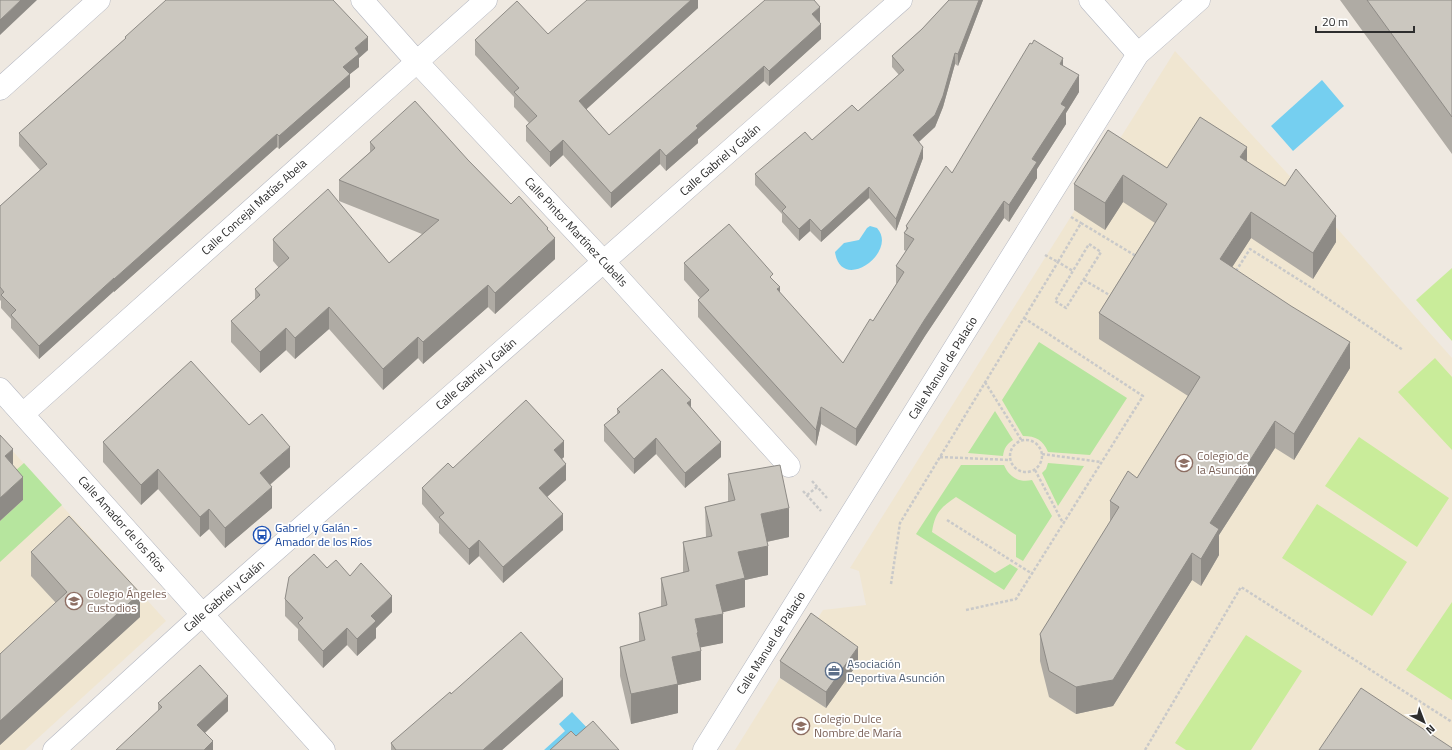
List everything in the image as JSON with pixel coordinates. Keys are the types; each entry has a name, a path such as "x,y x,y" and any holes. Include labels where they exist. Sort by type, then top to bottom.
{"street":[{"path":"0,89 99,0"},
{"name":"Calle Pintor Martínez Cubells","path":"362,0 417,62 604,262 789,466"},
{"name":"Calle Concejal Matías Abela","path":"23,414 486,0"},
{"name":"Calle Gabriel y Galán","path":"54,750 203,614 901,0"},
{"path":"1090,0 1138,54"},
{"name":"Calle Manuel de Palacio","path":"704,750 1138,54 1199,0"},
{"name":"Calle Amador de los Ríos","path":"0,389 324,750"}],"path":[{"path":"1070,216 1142,259"},
{"path":"891,584 900,523 1081,223"},
{"path":"1022,241 1073,271"},
{"path":"1089,244 1101,252 1066,308 1054,301 1073,271 1089,244"},
{"path":"1235,272 1250,249 1312,288 1403,350"},
{"path":"1084,280 1115,299"},
{"path":"966,610 1016,599 1143,396 1024,318"},
{"path":"985,382 1022,441"},
{"path":"1022,441 1031,441 1038,446 1042,454 1041,464 1035,470 1028,473 1020,472 1014,467 1010,460 1010,452 1014,444 1022,441"},
{"path":"1042,454 1101,462"},
{"path":"940,457 1010,460"},
{"path":"1035,470 1063,524"},
{"path":"814,483 832,503"},
{"path":"807,496 817,487"},
{"path":"804,492 821,512"},
{"path":"947,520 1031,573"},
{"path":"1145,750 1241,587 1452,722"}],"shaded area":[{"name":"Colegio de la Asunción","path":"1175,51 1319,208 1452,358 1452,750 735,750 780,678 826,708 811,629 823,610 866,605 859,571 850,568"},
{"name":"Colegio Ángeles Custodios","path":"0,437 166,621 25,750 0,750"}],"green space":[{"path":"1452,268 1452,341 1416,300"},
{"path":"1039,342 1127,398 1090,455 1048,452 1044,444 1035,438 1023,436 1002,400"},
{"path":"1435,358 1452,377 1452,450 1398,392"},
{"path":"995,411 1013,440 1006,446 1003,456 968,453"},
{"path":"1359,437 1449,498 1417,547 1325,486"},
{"path":"24,463 62,505 0,562 0,521 23,500 5,480"},
{"path":"1048,463 1084,466 1058,506 1042,473 1046,469"},
{"path":"961,465 1004,465 1009,473 1015,478 1023,481 1032,480 1052,516 1023,561 1016,557 1016,535 956,497 946,504 937,515 932,532 995,573 1010,564 1018,569 1004,590 916,534"},
{"path":"1317,504 1407,562 1372,616 1282,558"},
{"path":"1452,602 1452,700 1406,670"},
{"path":"1246,635 1302,671 1251,750 1186,750 1175,743"}],"water":[{"path":"1322,80 1344,106 1293,151 1271,126"},
{"path":"870,226 877,228 882,238 881,248 875,257 866,265 857,269 847,269 839,264 835,252 844,243 859,240"},
{"path":"572,712 591,732 571,750 544,750 565,731 559,724"}],"building":[{"path":"0,0 21,0 0,20"},
{"path":"166,0 333,0 368,37 355,48 359,54 343,67 350,74 279,136 277,134 39,346 11,315 16,310 1,295 4,292 0,287 0,206 47,164 19,133 126,38 125,37"},
{"path":"587,0 691,0 579,101 609,135 765,0 814,0 820,7 812,14 821,24 769,71 764,66 696,126 698,128 666,156 660,149 611,193 563,140 550,152 526,126 537,116 514,92 519,88 475,40 517,1 548,34"},
{"path":"949,0 979,0 958,54 955,53 943,96 935,115 913,135 923,147 896,219 869,187 821,231 810,219 799,229 782,211 786,207 755,174 805,132 812,140 852,105 858,111 904,70 892,56 922,29"},
{"path":"1367,0 1452,0 1452,117"},
{"path":"1034,40 1063,58 1060,64 1079,75 1061,104 1066,107 1032,159 1037,162 1009,205 1004,201 925,319 856,429 821,407 816,430 698,300 709,290 684,263 729,224 773,274 770,277 780,287 777,289 843,363 870,319 873,321 904,272 896,266 914,239 904,233 908,228 906,226 946,166 952,173 1030,43 1032,44"},
{"path":"415,101 468,160 511,204 519,196 555,238 495,293 488,285 423,342 418,337 383,369 329,307 295,338 286,328 260,352 231,321 260,295 255,289 289,258 273,240 274,238 328,189 389,263 439,220 339,180 375,148 370,142"},
{"path":"1200,117 1247,147 1240,157 1285,186 1296,169 1336,216 1313,253 1251,212 1220,259 1291,306 1350,342 1294,434 1275,421 1210,523 1219,529 1201,559 1192,553 1113,680 1076,687 1049,671 1040,634 1119,507 1110,501 1128,471 1137,478 1200,377 1099,313 1167,204 1123,175 1105,203 1074,184 1108,130 1167,168"},
{"path":"191,361 249,425 262,414 290,447 260,473 272,487 225,528 209,509 200,517 158,469 141,485 103,442"},
{"path":"662,369 691,400 687,403 721,442 685,473 656,438 634,459 604,425 620,412 617,409"},
{"path":"526,400 564,441 554,450 566,464 539,488 563,514 503,567 479,540 469,549 439,517 444,513 422,488 448,463 453,468"},
{"path":"0,435 13,449 5,456 23,477 0,498"},
{"path":"780,465 789,508 761,514 768,546 738,552 745,578 716,585 723,614 695,619 701,651 672,657 678,684 631,694 620,647 645,640 639,613 667,605 661,578 689,571 683,542 712,536 705,507 735,500 728,474"},
{"path":"69,516 140,593 0,721 0,654 67,592 31,552"},
{"path":"314,554 327,568 336,560 350,576 361,563 392,596 371,616 376,621 357,639 347,628 323,651 298,623 303,618 285,599 289,577"},
{"path":"811,613 858,647 826,692 780,661"},
{"path":"521,632 563,679 483,750 396,750 391,743 450,692 451,694"},
{"path":"200,665 228,696 197,725 213,741 204,750 116,750 162,707 158,703"},
{"path":"1361,688 1452,748 1452,750 1319,750"},
{"path":"593,721 619,750 550,750 571,731 576,736"}],"place":[{"name":"Colegio de la Asunción","path":"1184,463"},
{"name":"Gabriel y Galán - Amador de los Ríos","path":"262,535"},
{"name":"Colegio Ángeles Custodios","path":"74,601"},
{"name":"Asociación Deportiva Asunción","path":"834,671"},
{"name":"Colegio Dulce Nombre de María","path":"801,726"}]}
